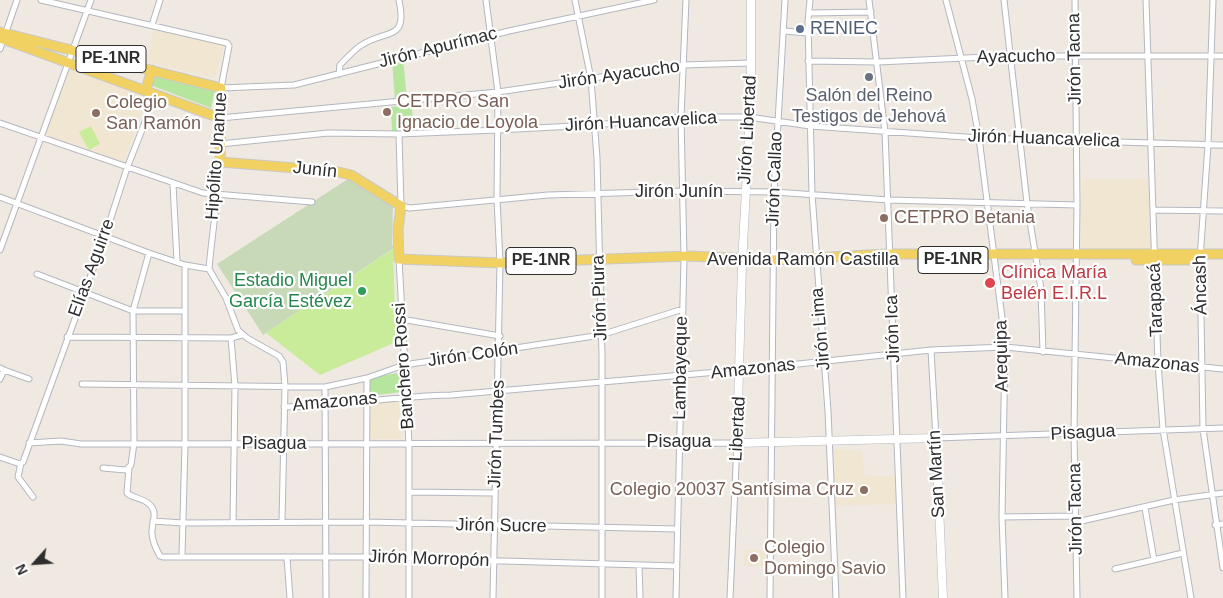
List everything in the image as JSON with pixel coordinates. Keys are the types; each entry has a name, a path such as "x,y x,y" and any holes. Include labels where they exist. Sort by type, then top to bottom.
{"main road":[{"name":"PE-1NR","path":"2,35 74,49 221,88"},
{"path":"2,35 69,63 220,118"},
{"path":"146,90 152,70"},
{"name":"Hipólito Unanue","path":"220,162 221,88"},
{"name":"Junín","path":"220,162 351,174 401,206"},
{"name":"Banchero Rossi","path":"399,259 398,229 401,206"},
{"name":"Avenida Ramón Castilla","path":"1200,257 1223,254"},
{"name":"Avenida Ramón Castilla","path":"399,259 500,262 684,258 773,262 816,258 1076,258 1155,256 1200,257 1223,260"}],"street":[{"path":"0,49 2,35 17,0"},
{"path":"41,0 87,12 152,25 160,0"},
{"path":"0,250 91,0"},
{"path":"339,74 340,65 360,45 397,30 402,25 403,18 399,0"},
{"name":"Jirón Tumbes","path":"486,0 498,92 497,199 500,262 500,352 493,598"},
{"name":"Jirón Piura","path":"576,0 591,79 597,158 596,192 602,381 602,598"},
{"name":"Jirón Apurímac","path":"221,88 294,85 491,36 654,0"},
{"name":"Lambayeque","path":"676,598 679,442 683,375 684,191 681,117 686,0"},
{"name":"Jirón Libertad","path":"742,261 750,117 751,0"},
{"name":"Jirón Callao","path":"770,598 774,442 772,368 774,192 785,0"},
{"name":"Jirón Lima","path":"810,0 808,61 812,194 830,441 836,598"},
{"name":"Jirón Ica","path":"869,0 886,132 903,598"},
{"name":"Arequipa","path":"946,0 972,99 979,138 989,204 1005,347 1002,517 1006,598"},
{"path":"1004,0 1027,203 1041,289 1043,352"},
{"name":"Jirón Tacna","path":"1075,0 1077,205 1074,434 1077,598"},
{"name":"Tarapacá","path":"1146,0 1158,363 1164,429 1191,598"},
{"name":"Áncash","path":"1213,0 1208,145 1200,257 1203,428 1215,525 1222,554 1223,568"},
{"path":"809,13 871,12"},
{"name":"Hipólito Unanue","path":"152,25 229,44 221,88"},
{"path":"784,31 808,33"},
{"name":"Ayacucho","path":"808,61 878,62 1009,56 1223,56"},
{"name":"Jirón Ayacucho","path":"220,118 498,92 683,65 751,63"},
{"name":"Elías Aguirre","path":"21,464 105,236 127,168 156,94"},
{"name":"Jirón Huancavelica","path":"220,144 328,133 399,134 593,125 681,117 750,117 810,126 979,138 1223,145"},
{"path":"0,123 173,184 218,196 312,202"},
{"name":"Banchero Rossi","path":"399,134 401,206"},
{"name":"Hipólito Unanue","path":"209,269 220,162"},
{"path":"173,184 177,261"},
{"name":"Jirón Junín","path":"401,206 410,208 497,199 596,192 684,191 774,192 889,200 1077,205"},
{"path":"0,197 149,253 185,265 209,269 226,298 236,326 242,335 281,358 285,386 282,522"},
{"path":"1153,210 1203,209 1223,211"},
{"path":"149,253 133,311 132,384 134,443 129,468 128,492 146,501 153,508 153,521"},
{"name":"Banchero Rossi","path":"399,259 409,444 409,598"},
{"name":"Libertad","path":"730,598 741,370 742,261"},
{"path":"182,555 185,444 185,265"},
{"path":"37,274 84,294 133,311 184,311"},
{"name":"Jirón Colón","path":"82,384 325,387 366,378 404,365 500,352 601,335 683,309"},
{"path":"401,319 500,336"},
{"path":"67,337 231,338 242,335"},
{"path":"231,338 235,386 233,523"},
{"name":"Amazonas","path":"284,406 326,406 406,396 772,368 930,350 1005,347 1223,369"},
{"name":"San Martín","path":"930,350 943,598"},
{"path":"0,379 2,369 29,379"},
{"path":"366,378 368,444 366,598"},
{"path":"325,387 326,598"},
{"name":"Pisagua","path":"29,443 62,441 82,444 235,445 602,442 737,443 898,440 1223,428"},
{"path":"0,457 21,464 18,478 33,497"},
{"path":"103,468 129,468"},
{"path":"409,492 495,493"},
{"path":"1002,517 1076,519 1145,508 1174,500 1223,493"},
{"path":"1145,508 1154,560"},
{"name":"Jirón Sucre","path":"153,521 182,523 367,522 677,529"},
{"name":"Jirón Morropón","path":"153,521 151,532 160,556 366,557 602,562 677,566"},
{"path":"1215,525 1223,524"},
{"path":"1115,569 1183,553"},
{"path":"287,558 290,598"},
{"path":"639,565 640,598"}],"shaded area":[{"path":"154,30 224,45 215,78 147,62"},
{"name":"Colegio San Ramón","path":"68,66 148,95 124,162 43,134"},
{"path":"1082,179 1148,179 1151,249 1080,251"},
{"path":"399,401 401,439 369,439 369,403"},
{"name":"Colegio 20037 Santísima Cruz","path":"831,449 862,451 865,476 895,476 896,504 833,506"},
{"name":"Colegio Domingo Savio","path":"744,550 765,550 765,565 744,566"}],"green space":[{"path":"403,58 407,100 395,101 392,59"},
{"path":"152,75 215,90 211,108 150,85"},
{"path":"412,105 413,132 392,132 391,107"},
{"path":"91,126 100,144 89,150 79,132"},
{"path":"348,179 393,204 392,244 394,248 263,335 217,264"},
{"name":"Estadio Miguel García Estévez","path":"393,249 396,342 320,375 266,333"},
{"path":"397,373 400,375 401,392 369,396 369,378"}],"place":[{"name":"RENIEC","path":"800,29"},
{"name":"Salón del Reino Testigos de Jehová","path":"869,77"},
{"name":"CETPRO San Ignacio de Loyola","path":"387,112"},
{"name":"Colegio San Ramón","path":"96,113"},
{"name":"CETPRO Betania","path":"884,218"},
{"name":"Clínica María Belén E.I.R.L","path":"990,283"},
{"name":"Estadio Miguel García Estévez","path":"362,291"},
{"name":"Colegio 20037 Santísima Cruz","path":"864,490"},
{"name":"Colegio Domingo Savio","path":"754,558"}]}
